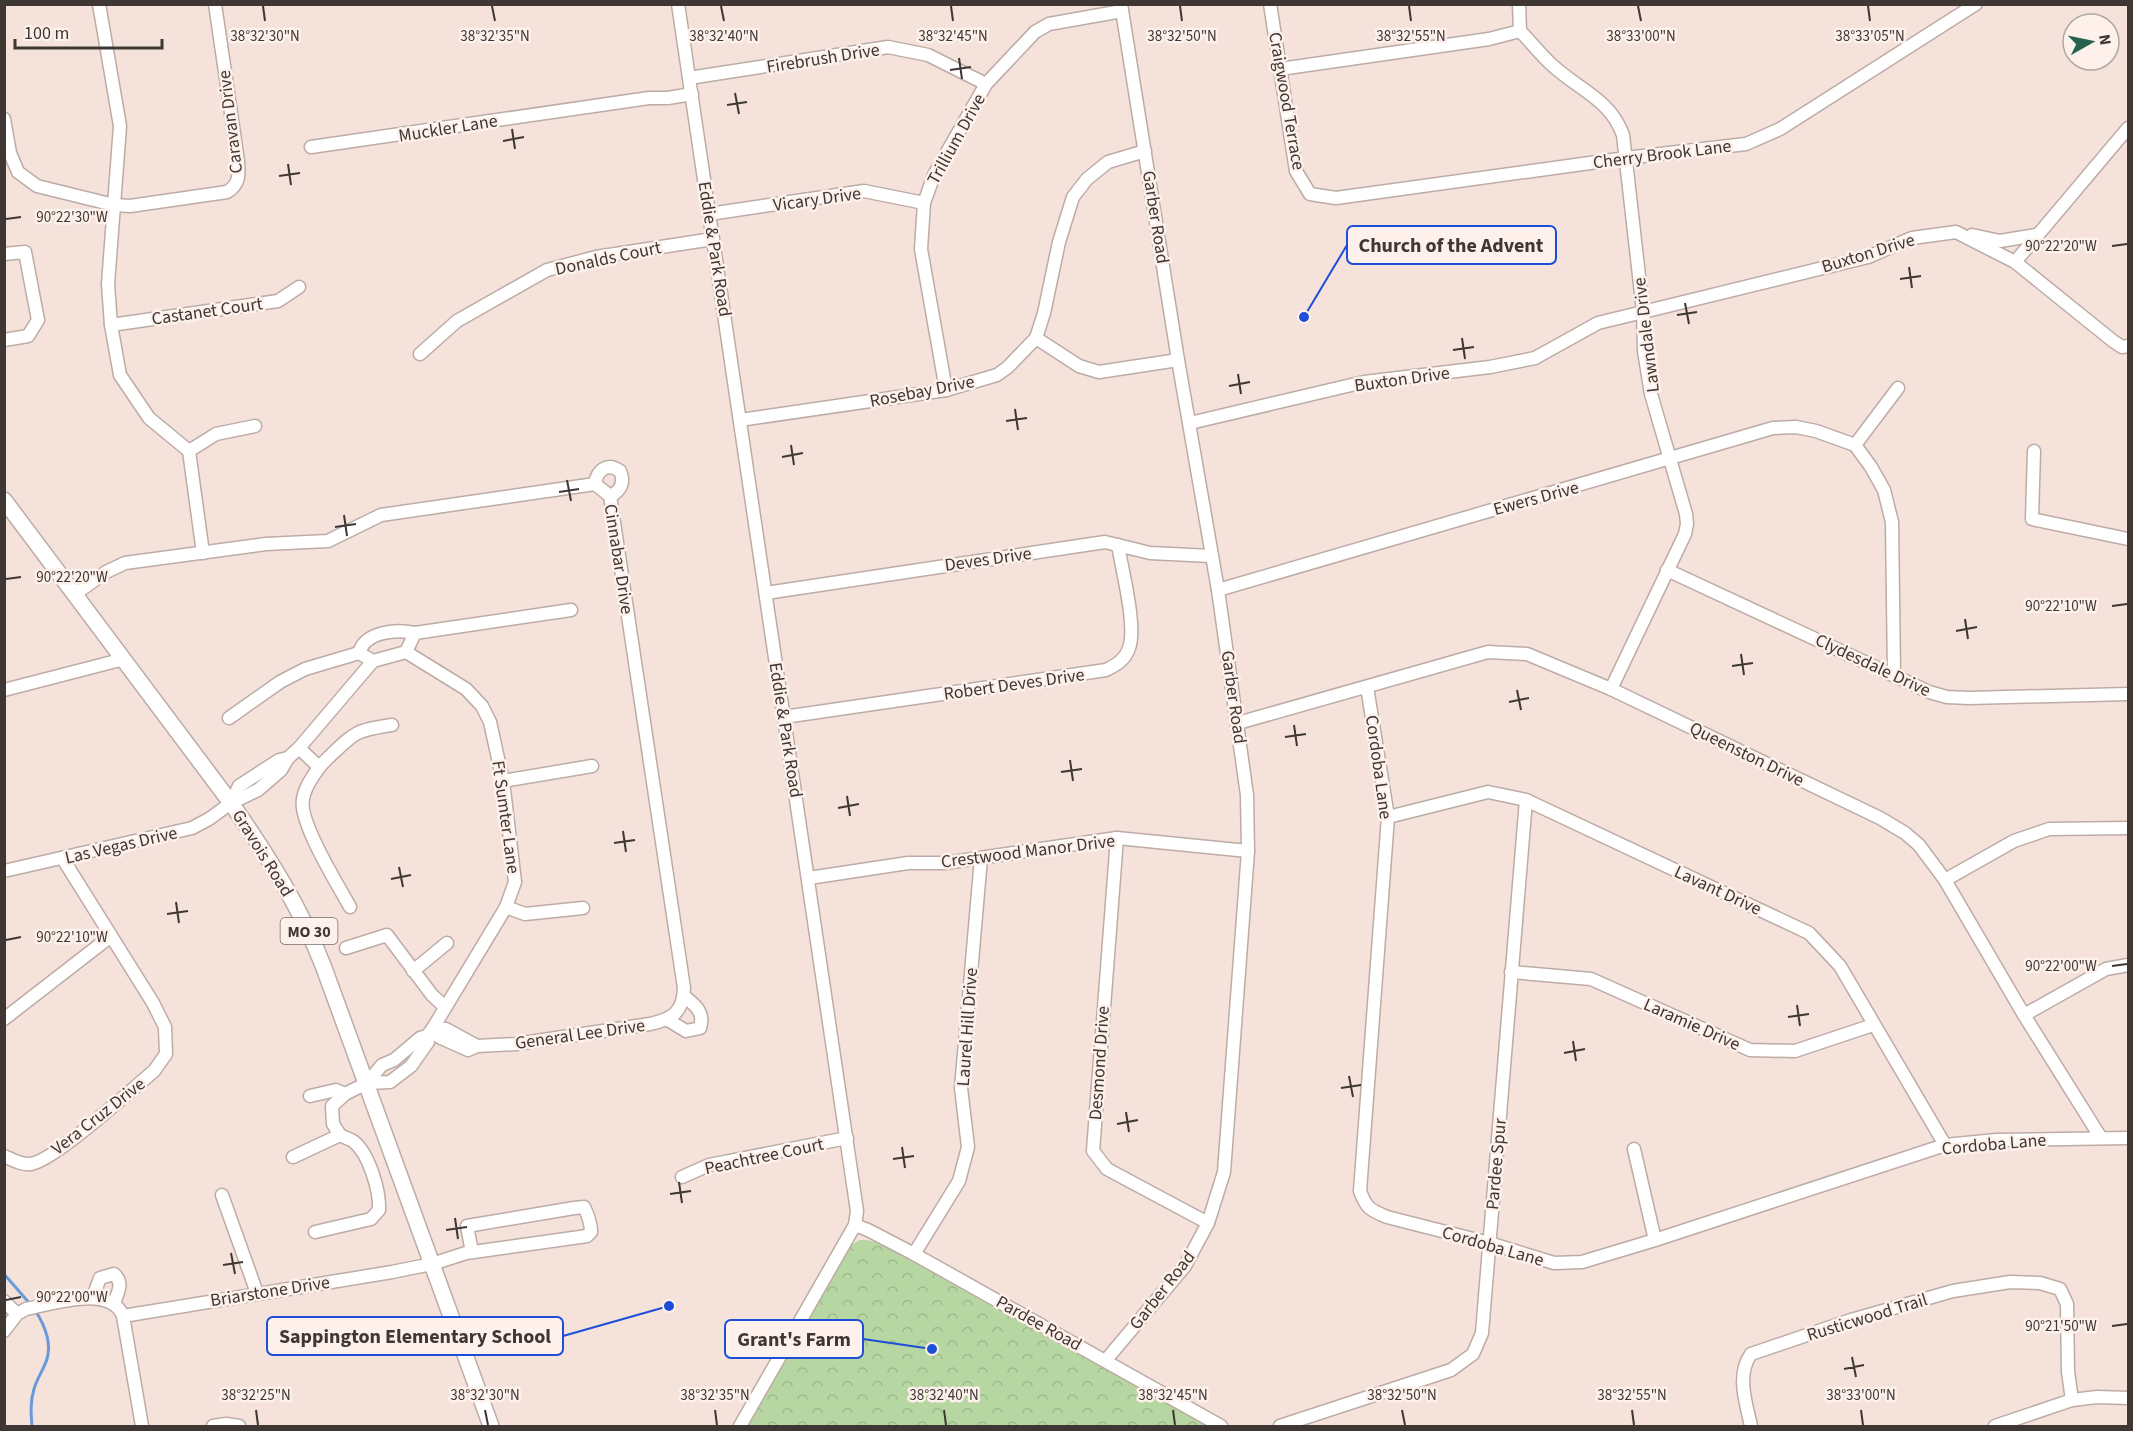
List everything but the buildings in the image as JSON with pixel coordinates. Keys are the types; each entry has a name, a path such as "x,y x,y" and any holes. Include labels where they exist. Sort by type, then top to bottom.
{"main road":[{"name":"Gravois Road","path":"4,500 231,803 281,878 309,931 367,1083 491,1426"}],"street":[{"path":"99,4 120,126 108,284 111,325 120,375 149,418 189,451 203,553"},
{"name":"Caravan Drive","path":"114,205 130,206 219,194 234,188 239,180 215,4"},
{"name":"Eddie & Park Road","path":"678,4 847,1138 857,1211 855,1225"},
{"name":"Craigwood Terrace","path":"1270,4 1296,171 1311,194"},
{"path":"1280,69 1489,39 1520,31 1519,4"},
{"name":"Cherry Brook Lane","path":"1311,194 1336,198 1746,144 1780,129 1976,4"},
{"name":"Trillium Drive","path":"946,390 921,249 924,203 934,175 986,84 1035,32 1049,24 1122,8"},
{"name":"Garber Road","path":"1106,1360 1185,1266 1208,1223 1224,1172 1248,851 1247,795 1238,723 1122,8"},
{"name":"Lawndale Drive","path":"1520,31 1552,65 1610,110 1618,120 1623,135 1626,158 1643,311 1644,351 1651,394 1686,514 1687,524 1684,534 1611,689"},
{"name":"Firebrush Drive","path":"689,78 888,47 928,55 986,84"},
{"name":"Muckler Lane","path":"310,147 555,111 692,94"},
{"path":"4,119 10,153 18,172 37,186 114,205"},
{"path":"2015,262 2128,128"},
{"name":"Rosebay Drive","path":"740,420 946,390 997,375 1036,338 1044,313 1059,242 1073,197 1087,179 1108,162 1145,151"},
{"name":"Vicary Drive","path":"709,214 864,191 924,203"},
{"path":"1956,232 2015,262 2113,341 2122,347 2128,346"},
{"name":"Buxton Drive","path":"1190,423 1364,382 1490,367 1535,358 1598,323 1868,257 1912,238 1956,232 2000,241 2036,235"},
{"name":"Donalds Court","path":"420,354 457,321 547,270 596,257 713,239"},
{"path":"4,254 25,252 38,320 28,336 4,340"},
{"name":"Castanet Court","path":"111,325 278,301 299,287"},
{"path":"1036,338 1079,366 1099,372 1178,360"},
{"path":"1894,675 1892,522 1884,490 1855,445 1898,388"},
{"path":"189,451 216,434 255,426"},
{"name":"Ewers Drive","path":"1218,590 1773,428 1796,427 1816,431 1855,445"},
{"path":"2034,451 2032,519 2128,540"},
{"path":"595,483 596,474 604,468 612,467 620,471 622,483 620,489 610,496"},
{"name":"Cinnabar Drive","path":"75,594 106,572 124,563 266,544 328,541 381,515 595,483 598,488 610,496 684,996 697,1007 702,1021 700,1028 686,1031 668,1020"},
{"name":"Deves Drive","path":"766,593 1104,542 1150,553 1211,556"},
{"name":"Robert Deves Drive","path":"784,717 1106,670 1113,667 1120,663 1129,651 1133,635 1118,545"},
{"name":"Clydesdale Drive","path":"1666,570 1929,692 1947,697 2128,694"},
{"path":"359,653 360,646 371,638 404,631 415,633 571,610"},
{"path":"229,717 280,682 305,669 359,653 373,661 406,652 415,633"},
{"name":"Ft Sumter Lane","path":"367,1083 390,1082 411,1066 428,1042 430,1032 506,907 515,882 502,781 490,722 482,705 466,689 406,652"},
{"name":"Queenston Drive","path":"1238,723 1488,652 1527,654 1611,689 1880,818 1905,833 1919,845 1945,880 2024,1015 2101,1138"},
{"path":"4,690 124,659"},
{"name":"Las Vegas Drive","path":"4,871 192,828 209,819 231,803 239,786 279,760 288,758 299,748 373,661"},
{"name":"Cordoba Lane","path":"1367,687 1388,817 1360,1191 1365,1206 1387,1217 1489,1243 1554,1263 1590,1260 1946,1144 1996,1140 2128,1137"},
{"path":"350,907 309,830 303,812 303,798 319,767 353,734 365,729 392,725"},
{"path":"299,748 319,767"},
{"path":"502,781 592,766"},
{"name":"Lavant Drive","path":"1388,817 1488,792 1526,800 1809,933 1840,966 1873,1025 1946,1144"},
{"name":"Pardee Spur","path":"1280,1426 1451,1370 1473,1354 1482,1333 1526,800"},
{"path":"1945,880 2014,841 2049,829 2128,828"},
{"name":"Crestwood Manor Drive","path":"808,878 908,863 945,863 1117,838 1248,851"},
{"name":"Desmond Drive","path":"1117,838 1092,1151 1107,1169 1208,1223"},
{"name":"Laurel Hill Drive","path":"914,1254 959,1181 968,1147 961,1088 981,858"},
{"path":"4,1019 111,936 63,859"},
{"path":"506,907 525,914 583,908"},
{"path":"346,948 387,935 432,995 445,1007"},
{"name":"Vera Cruz Drive","path":"4,1156 21,1164 32,1164 55,1152 154,1071 166,1054 165,1027 153,1003 111,936"},
{"path":"413,971 447,943"},
{"path":"2024,1015 2106,969 2128,965"},
{"name":"Laramie Drive","path":"1511,972 1591,980 1750,1050 1795,1051 1873,1025"},
{"name":"General Lee Drive","path":"430,1032 468,1050 477,1046 516,1044 668,1020 678,1010 684,996"},
{"name":"Ft Sumter Lane","path":"367,1083 382,1065 394,1059 430,1032"},
{"path":"315,1232 371,1218 379,1210 380,1198 366,1157 354,1142 340,1135 333,1124 332,1106 345,1094 367,1083"},
{"path":"310,1096 336,1090 345,1094"},
{"path":"293,1157 340,1135"},
{"name":"Peachtree Court","path":"682,1177 709,1165 847,1138"},
{"path":"1634,1149 1655,1240"},
{"path":"222,1195 257,1293"},
{"name":"Briarstone Drive","path":"123,1316 432,1264 472,1252 586,1236 591,1232 591,1227 584,1207 467,1226 472,1252"},
{"path":"740,1426 855,1225"},
{"name":"Pardee Road","path":"855,1225 914,1254 1221,1426"},
{"path":"93,1298 99,1278 114,1274 119,1278 120,1286 114,1303"},
{"name":"Rusticwood Trail","path":"1751,1426 1742,1379 1744,1364 1751,1354 1851,1320 1953,1291 2010,1282 2040,1284 2060,1289 2067,1304 2068,1372 2072,1400"},
{"path":"4,1331 22,1311 46,1306 105,1298 120,1307 142,1426"},
{"path":"4,1300 22,1311"},
{"path":"1995,1426 2072,1400 2097,1397 2128,1398"},
{"path":"213,1426 226,1424 239,1426"}],"green space":[{"path":"860,1240 882,1244 1214,1426 745,1426 849,1246"}],"waterway":[{"path":"4,1274 31,1305"},
{"path":"32,1426 33,1394 48,1353 48,1340 35,1310"}],"place":[{"name":"Church of the Advent","path":"1304,317"},
{"name":"Sappington Elementary School","path":"669,1306"},
{"name":"Grant's Farm","path":"932,1349"}]}
